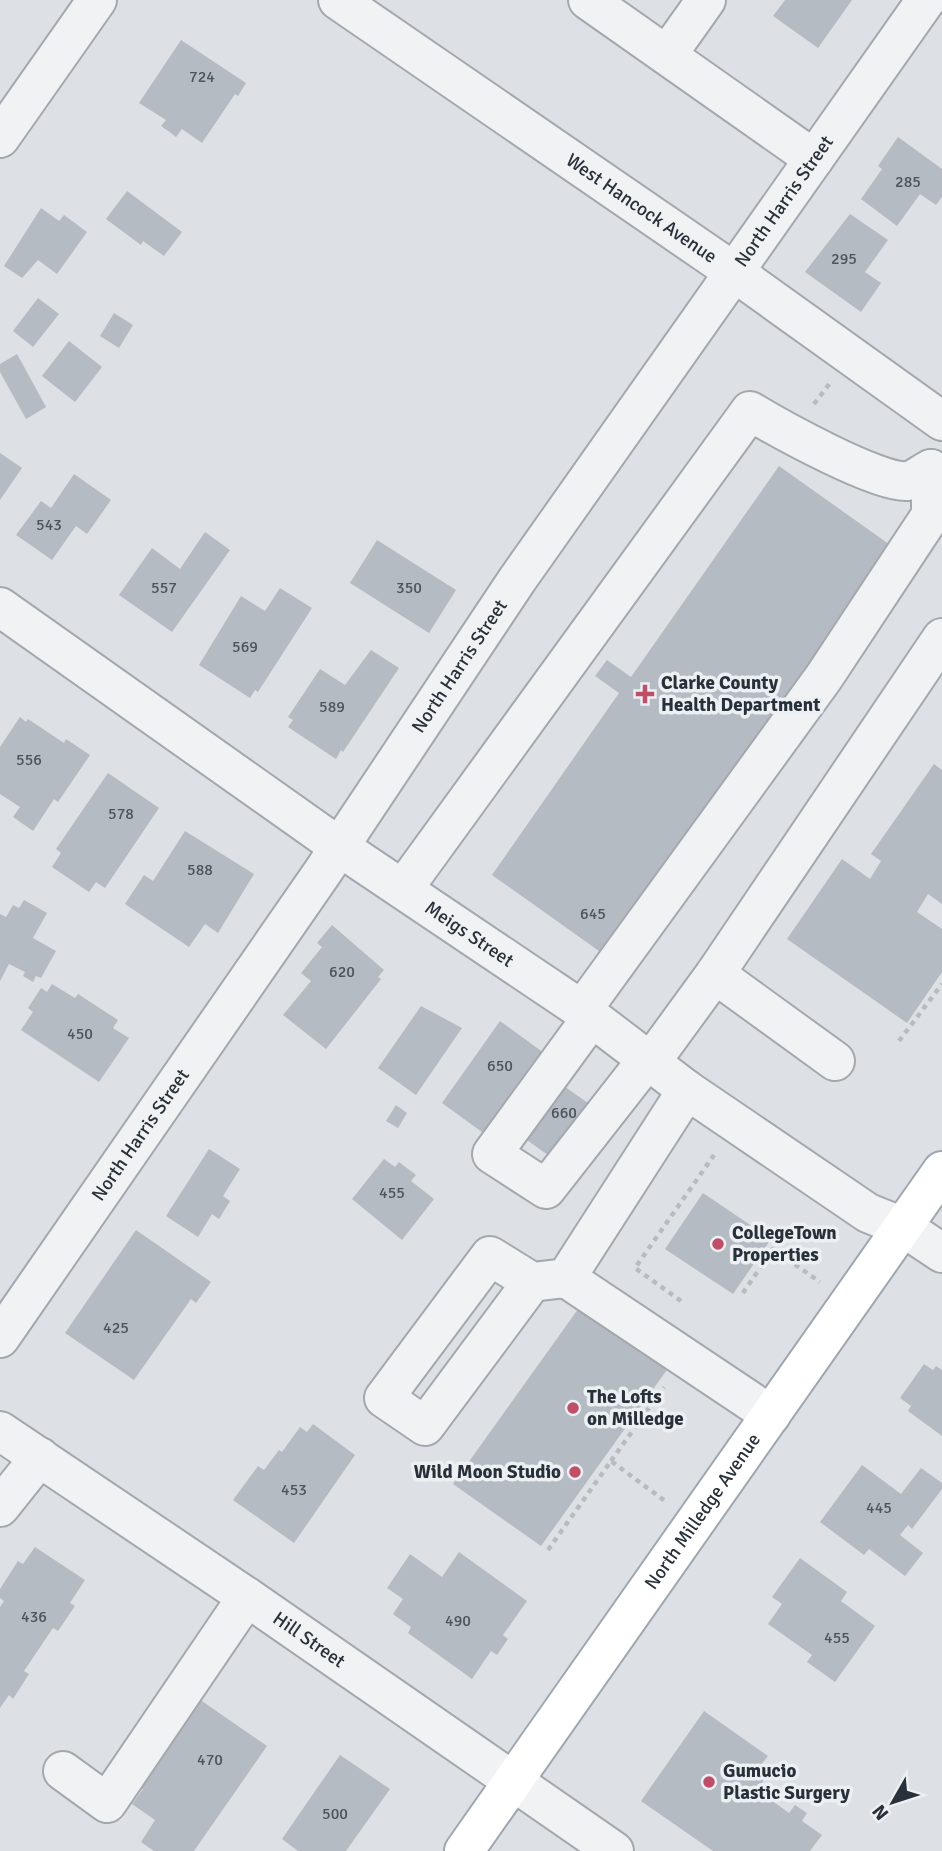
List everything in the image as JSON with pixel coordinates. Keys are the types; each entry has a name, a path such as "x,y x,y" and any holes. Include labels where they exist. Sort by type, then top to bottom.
{"main road":[{"name":"North Milledge Avenue","path":"464,1851 942,1171"}],"street":[{"path":"0,138 97,0"},
{"name":"West Hancock Avenue","path":"338,0 734,272 942,421"},
{"path":"588,0 814,159"},
{"path":"667,55 706,0"},
{"name":"North Harris Street","path":"0,1338 517,580 926,0"},
{"path":"403,889 750,411 794,437 888,479 909,481 931,468 931,515 824,677 587,1013 492,1154 545,1189 715,974 930,679 942,638"},
{"name":"Meigs Street","path":"0,607 338,846 587,1013 687,1090 868,1213 903,1227 942,1254"},
{"path":"715,974 835,1061"},
{"path":"687,1090 549,1280 425,1426 383,1398 490,1256 549,1280 771,1415"},
{"name":"Hill Street","path":"0,1431 247,1597 614,1851"},
{"path":"0,1507 40,1457"},
{"path":"63,1771 107,1803 247,1597"}],"path":[{"path":"899,1041 942,984"},
{"path":"681,1301 635,1268 715,1154"},
{"path":"743,1293 773,1249 823,1284"},
{"path":"548,1550 667,1383"},
{"path":"611,1461 669,1503"}],"building":[{"path":"785,0 852,0 818,48 773,16"},
{"path":"181,40 246,83 238,96 235,94 202,143 182,129 176,137 161,126 166,120 139,103"},
{"path":"898,137 942,169 942,197 936,205 920,194 897,226 861,199 882,169 878,166"},
{"path":"127,191 182,232 164,256 143,241 141,245 106,219"},
{"path":"41,208 59,221 64,215 87,232 57,274 38,260 22,278 4,266"},
{"path":"850,214 888,240 865,272 881,283 861,312 805,272"},
{"path":"38,298 59,314 33,347 13,331"},
{"path":"114,313 133,325 119,348 100,336"},
{"path":"69,341 102,367 75,402 42,376"},
{"path":"17,354 46,407 26,419 0,372 0,364"},
{"path":"0,453 22,468 0,500"},
{"path":"779,466 893,547 606,956 492,875 619,693 595,676 607,660 631,677"},
{"path":"74,474 111,500 87,534 76,526 52,560 16,535 41,501 51,508"},
{"path":"205,532 230,550 172,632 119,595 152,548 180,569"},
{"path":"377,540 456,590 429,633 350,583"},
{"path":"280,588 312,608 258,692 255,690 250,698 199,665 241,596 265,611"},
{"path":"371,650 399,668 336,759 288,727 293,720 288,717 320,669 345,685"},
{"path":"20,717 26,722 28,719 64,743 66,739 90,755 58,802 54,799 33,831 13,817 20,807 0,794 0,747"},
{"path":"934,764 942,770 942,904 928,894 917,912 942,929 942,972 907,1023 787,939 842,859 870,879 881,861 871,854"},
{"path":"108,773 159,808 105,888 96,882 89,892 52,867 61,853 56,849"},
{"path":"185,831 254,874 218,933 205,924 189,947 125,904 144,875 153,881"},
{"path":"24,900 47,913 33,938 56,951 41,978 36,976 33,982 23,976 25,972 9,964 0,981 0,914 6,917 13,905 19,908"},
{"path":"332,925 384,970 378,977 381,979 326,1049 283,1015 311,981 301,973 322,947 317,943"},
{"path":"52,984 75,998 78,994 118,1020 113,1028 129,1038 99,1082 21,1030 33,1012 28,1008 41,988 47,992"},
{"path":"421,1006 462,1028 416,1095 378,1068"},
{"path":"500,1021 544,1053 486,1135 442,1103"},
{"path":"558,1082 598,1110 559,1163 520,1135"},
{"path":"396,1105 407,1113 398,1128 386,1121"},
{"path":"209,1149 240,1169 223,1196 230,1201 219,1219 212,1214 198,1237 166,1216"},
{"path":"384,1159 395,1167 399,1162 416,1175 411,1181 434,1199 402,1240 352,1199"},
{"name":"CollegeTown Properties","path":"703,1193 771,1239 733,1294 665,1249"},
{"path":"136,1230 211,1282 196,1303 191,1299 134,1380 65,1333"},
{"name":"The Lofts on Milledge","path":"581,1305 669,1367 541,1546 453,1484"},
{"path":"924,1364 933,1370 936,1366 942,1370 942,1436 908,1411 911,1406 900,1398"},
{"path":"313,1424 355,1455 294,1543 233,1500 258,1466 264,1470 279,1450 282,1452 300,1427 307,1432"},
{"path":"862,1465 901,1494 921,1468 942,1483 942,1489 912,1529 908,1525 900,1535 923,1553 905,1576 869,1549 864,1555 820,1522"},
{"path":"35,1547 85,1580 70,1603 75,1606 58,1631 53,1628 24,1671 29,1674 13,1699 9,1695 0,1708 0,1607 4,1601 0,1598 0,1589 18,1561 23,1564"},
{"path":"459,1552 527,1601 503,1635 508,1639 497,1655 491,1651 472,1679 408,1633 411,1627 393,1614 403,1599 387,1588 410,1554 442,1577"},
{"path":"800,1558 847,1592 841,1601 875,1626 835,1682 807,1662 812,1655 768,1624 782,1604 772,1597"},
{"path":"199,1699 267,1746 194,1851 154,1851 141,1842 155,1820 132,1804 143,1789 139,1787"},
{"name":"Gumucio Plastic Surgery","path":"704,1711 768,1756 760,1766 769,1773 757,1790 789,1813 795,1805 807,1813 802,1821 822,1835 810,1851 713,1851 641,1801"},
{"path":"340,1755 390,1789 346,1851 298,1851 282,1839"}],"place":[{"name":"Clarke County Health Department","path":"645,694"},
{"name":"CollegeTown Properties","path":"718,1244"},
{"name":"The Lofts on Milledge","path":"573,1408"},
{"name":"Wild Moon Studio","path":"575,1472"},
{"name":"Gumucio Plastic Surgery","path":"709,1782"}]}
